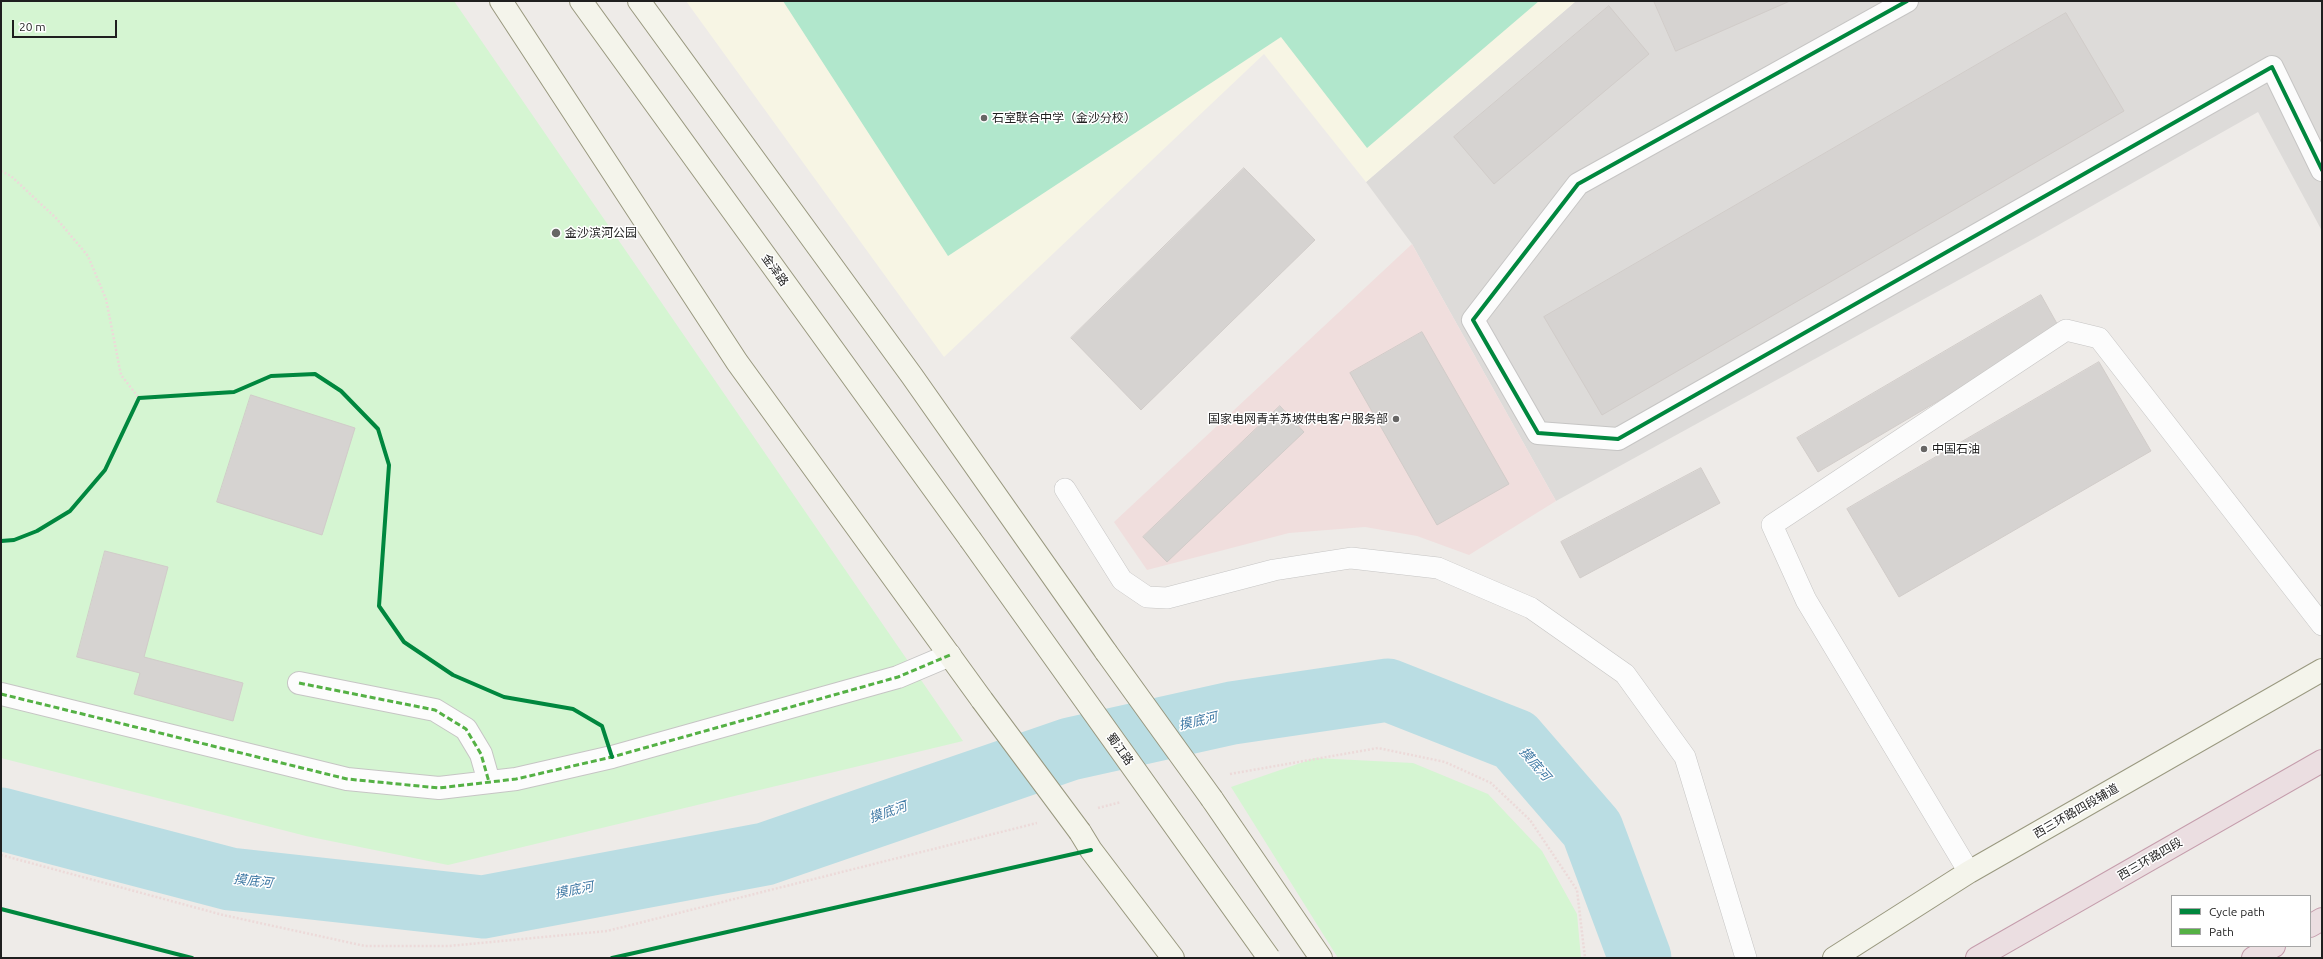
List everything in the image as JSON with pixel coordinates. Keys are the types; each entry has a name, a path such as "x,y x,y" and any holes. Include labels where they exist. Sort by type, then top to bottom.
{"highway":[{"name":"西三环路四段","path":"1977,958 2322,761"},
{"path":"2311,925 2322,919"},
{"path":"2253,958 2272,947"}],"street":[{"path":"502,1 737,362 982,700 1080,832 1091,850 1173,958"},
{"name":"金泽路","path":"581,1 970,539"},
{"path":"639,1 912,376 1106,652 1212,799 1321,958"},
{"path":"1907,1 1578,184 1472,320 1538,433 1618,439 2272,67 2322,170"},
{"name":"蜀江路","path":"970,539 1269,958"},
{"path":"1,694 347,780 439,788 516,779 612,757 898,677 950,655"},
{"name":"西三环路四段辅道","path":"1834,958 1969,872 2322,670"},
{"path":"299,683 435,710 466,729 481,754 490,782"}],"lane":[{"path":"1969,872 1806,600 1772,526 2066,330 2099,338 2322,625"},
{"path":"1065,489 1122,580 1147,596 1167,598 1274,570 1351,558 1438,568 1531,608 1625,674 1685,757 1746,958"}],"path":[{"path":"1,171 11,176 56,218 88,256 106,299 121,375 139,398"},
{"path":"139,398 145,398"},
{"path":"135,404 139,398"},
{"path":"1226,776 1378,748 1445,762 1491,783 1530,820 1577,890 1585,958"},
{"path":"1096,808 1126,801"},
{"path":"1,855 223,915 365,946 449,946 607,932 1042,822"}],"shaded area":[{"name":"石室联合中学（金沙分校）","path":"686,1 1576,1 1366,182 1264,54 944,357"},
{"path":"1576,1 2322,1 2322,231 2258,112 2037,237 1556,501 1412,244 1366,182"},
{"path":"1412,244 1556,501 1469,555 1417,536 1365,527 1289,533 1147,570 1114,522"}],"green space":[{"name":"金沙滨河公园","path":"1,1 454,1 963,741 448,865 306,836 1,758"},
{"name":"石室联合中学（金沙分校）","path":"783,1 1539,1 1367,148 1281,37 948,256"},
{"path":"1315,758 1413,763 1488,794 1542,851 1577,914 1581,958 1338,958 1231,787"}],"building":[{"path":"1654,1 1790,1 1676,51"},
{"path":"1609,6 1649,54 1494,184 1454,137"},
{"path":"2066,13 2124,111 1602,415 1544,317"},
{"path":"1244,168 1315,240 1141,410 1071,338"},
{"path":"2041,295 2060,329 1818,472 1797,438"},
{"path":"1422,332 1509,484 1437,525 1350,373"},
{"path":"2099,362 2151,451 1899,597 1847,509"},
{"path":"251,395 355,428 322,535 217,502"},
{"path":"1280,406 1304,432 1167,562 1143,537"},
{"path":"1701,468 1720,503 1580,578 1561,542"},
{"path":"105,551 168,567 144,657 243,683 233,721 134,694 140,673 77,657"}],"waterway":[{"name":"摸底河","path":"1,819 230,879 483,907 765,854 1070,749 1232,713 1388,690 1515,740 1592,829 1640,958"}],"marked path":[{"path":"1,694 347,779 439,788 516,779 612,757 898,677 950,655"},
{"path":"299,683 435,710 466,729 481,754 489,782"}],"cycle path":[{"path":"1907,1 1578,184 1473,320 1538,433 1618,439 2272,67 2322,170"},
{"path":"1,541 14,540 37,531 70,511 105,470 139,398 234,392 271,376 315,374 341,391 378,429 389,465 379,606 404,642 453,675 504,697 573,709 602,726 612,757"},
{"path":"612,958 1091,850"},
{"path":"1,909 192,958"}],"place":[{"name":"石室联合中学（金沙分校）","path":"984,118"},
{"name":"金沙滨河公园","path":"556,233"},
{"name":"国家电网青羊苏坡供电客户服务部","path":"1396,419"},
{"name":"中国石油","path":"1924,449"}]}
